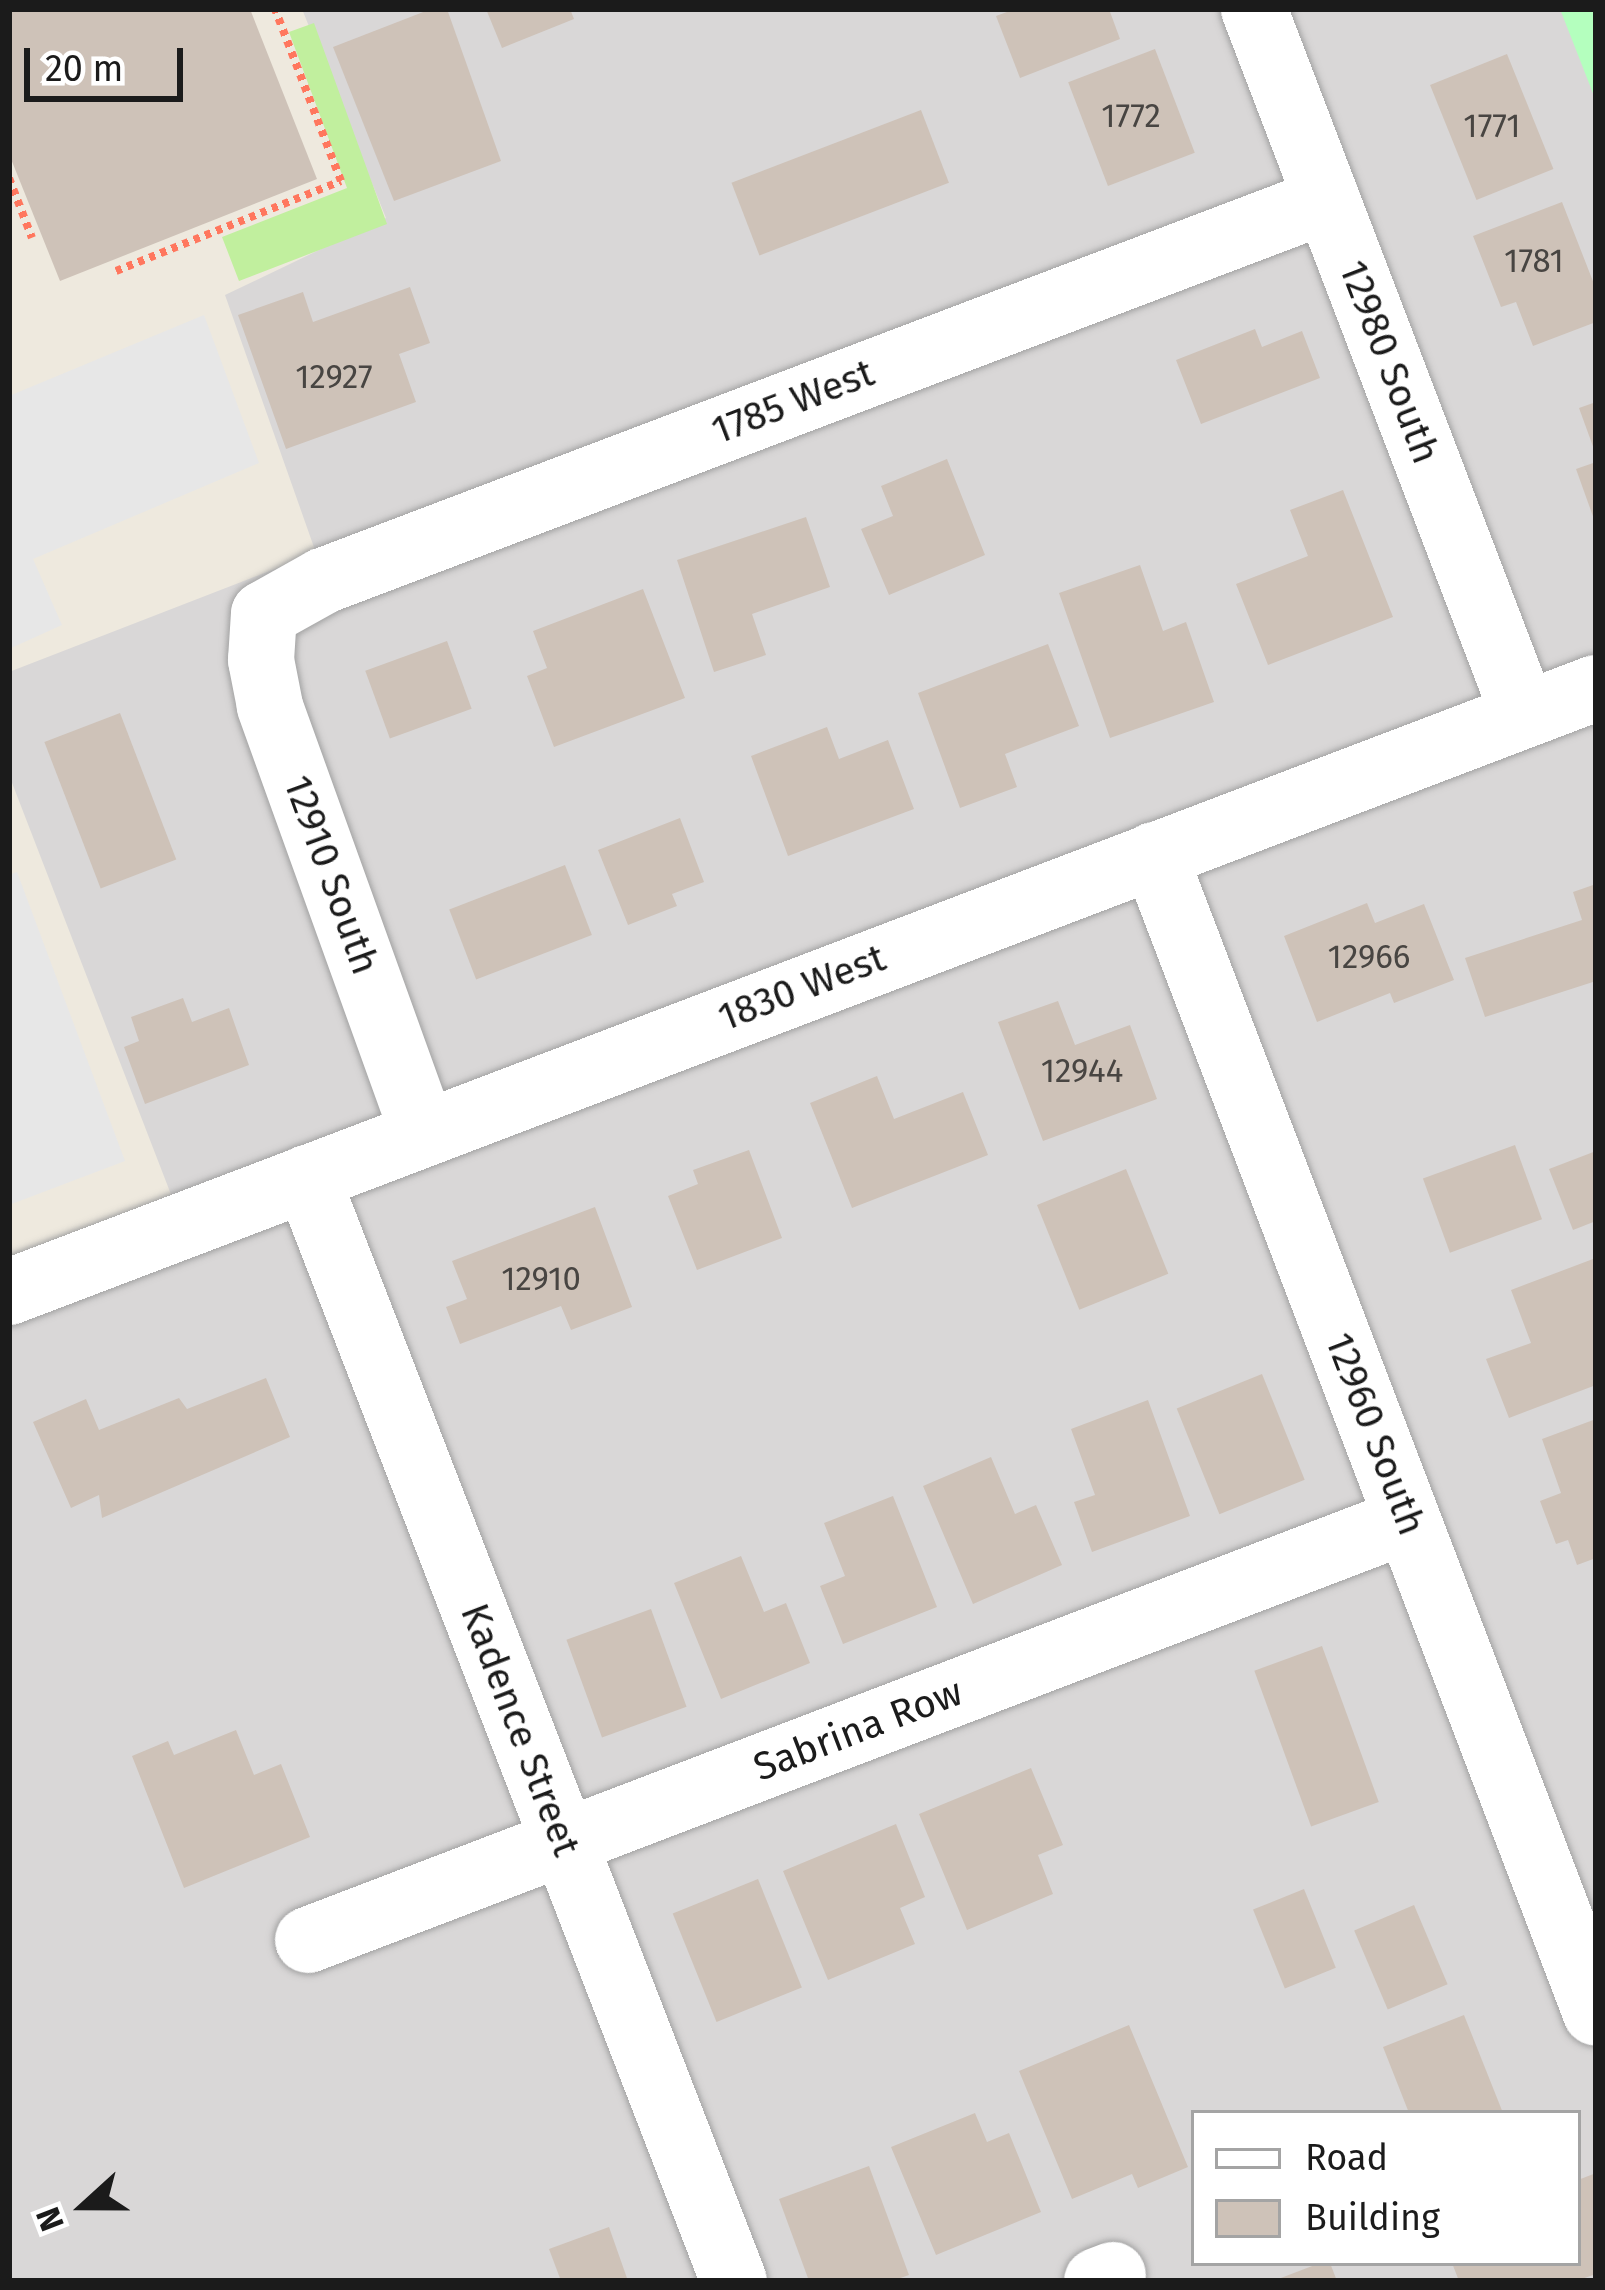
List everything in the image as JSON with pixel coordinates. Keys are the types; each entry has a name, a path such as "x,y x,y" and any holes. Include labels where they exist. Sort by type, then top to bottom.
{"street":[{"name":"12980 South","path":"1254,9 1524,715"},
{"name":"1785 West","path":"264,614 323,581 1327,200"},
{"name":"12910 South","path":"264,614 262,660 270,706 422,1132"},
{"name":"1830 West","path":"9,1292 1596,688"},
{"name":"12960 South","path":"1154,855 1596,2013"},
{"name":"Kadence Street","path":"307,1178 734,2281"},
{"name":"Sabrina Row","path":"308,1940 1408,1520"}],"path":[{"path":"116,272 341,181 275,9"},
{"path":"9,178 32,238"}],"shaded area":[{"path":"302,9 1596,9 1596,2281 9,2281 9,1326 194,1254 9,775 9,672 316,553 225,295 386,218"},
{"path":"204,315 259,463 33,559 62,625 9,649 9,396"},
{"path":"17,872 125,1161 9,1205 9,875"}],"green space":[{"path":"1560,9 1596,9 1596,101"},
{"path":"314,23 387,224 239,281 222,237 347,188 289,32"}],"building":[{"path":"9,9 250,9 317,179 60,281 9,154"},
{"path":"431,9 447,9 501,161 394,201 333,47"},
{"path":"486,9 570,9 574,19 502,48"},
{"path":"1015,9 1109,9 1120,39 1020,78 996,16"},
{"path":"1155,49 1195,153 1108,186 1068,82"},
{"path":"1507,54 1553,169 1476,200 1430,85"},
{"path":"921,110 949,183 759,256 731,183"},
{"path":"1562,202 1596,289 1596,322 1533,346 1516,302 1501,307 1473,236"},
{"path":"410,287 430,343 399,354 416,402 286,449 238,315 303,292 313,322"},
{"path":"1255,329 1262,347 1302,331 1320,378 1201,424 1176,360"},
{"path":"1596,402 1596,452 1595,452 1579,408"},
{"path":"947,459 985,555 889,595 861,529 893,516 881,486"},
{"path":"1596,462 1596,522 1595,522 1576,469"},
{"path":"1343,490 1393,617 1268,665 1236,584 1308,556 1290,510"},
{"path":"806,517 830,587 752,614 766,655 714,672 677,560"},
{"path":"1140,565 1163,631 1186,622 1214,702 1110,738 1059,593"},
{"path":"643,589 685,698 554,747 527,676 547,668 533,631"},
{"path":"447,641 472,709 390,738 365,671"},
{"path":"1048,644 1079,726 1005,754 1017,787 960,808 918,693"},
{"path":"120,713 176,860 101,889 44,742"},
{"path":"827,727 839,759 888,740 914,809 788,856 751,756"},
{"path":"680,818 704,882 672,894 677,906 628,925 598,850"},
{"path":"565,865 592,935 476,979 449,909"},
{"path":"1596,884 1596,981 1485,1017 1465,958 1582,920 1573,892"},
{"path":"1367,903 1375,923 1424,904 1454,980 1394,1003 1390,993 1317,1022 1284,936"},
{"path":"183,998 192,1022 229,1008 249,1065 145,1104 124,1047 139,1041 131,1017"},
{"path":"1058,1001 1075,1045 1130,1025 1157,1099 1043,1141 998,1022"},
{"path":"877,1076 894,1119 963,1092 988,1155 852,1208 810,1103"},
{"path":"1515,1145 1542,1219 1450,1253 1423,1179"},
{"path":"749,1150 782,1238 697,1270 668,1196 698,1184 693,1170"},
{"path":"1596,1151 1596,1221 1573,1230 1549,1169"},
{"path":"1126,1169 1168,1274 1079,1310 1037,1205"},
{"path":"595,1207 632,1307 571,1330 561,1306 460,1344 446,1307 467,1299 452,1261"},
{"path":"1593,1259 1596,1385 1509,1418 1486,1359 1531,1343 1511,1290"},
{"path":"1262,1374 1305,1480 1219,1514 1177,1408"},
{"path":"266,1378 290,1437 102,1518 99,1495 71,1508 33,1422 86,1399 99,1430 179,1398 187,1409"},
{"path":"1148,1400 1190,1516 1092,1552 1074,1502 1095,1495 1071,1429"},
{"path":"1596,1419 1596,1558 1577,1565 1568,1540 1556,1544 1540,1501 1561,1493 1542,1439"},
{"path":"991,1457 1015,1514 1036,1505 1062,1565 973,1604 923,1486"},
{"path":"893,1496 937,1607 843,1644 820,1586 845,1576 824,1523"},
{"path":"741,1556 764,1612 786,1603 810,1663 721,1699 674,1583"},
{"path":"651,1609 687,1707 602,1738 566,1640"},
{"path":"1322,1646 1379,1802 1311,1827 1254,1671"},
{"path":"236,1730 254,1775 281,1764 310,1837 184,1888 132,1756 168,1741 174,1755"},
{"path":"1031,1768 1063,1845 1038,1855 1053,1894 967,1930 919,1814"},
{"path":"896,1824 925,1897 900,1908 915,1944 828,1980 783,1871"},
{"path":"758,1879 802,1987 717,2022 673,1913"},
{"path":"1304,1889 1336,1968 1285,1988 1253,1910"},
{"path":"1414,1905 1448,1984 1388,2010 1354,1930"},
{"path":"1464,2015 1502,2110 1408,2110 1383,2047"},
{"path":"1129,2025 1188,2167 1138,2188 1132,2174 1072,2199 1019,2071"},
{"path":"975,2113 987,2142 1009,2133 1041,2212 936,2255 891,2147"},
{"path":"869,2166 909,2275 892,2281 809,2281 779,2199"},
{"path":"1596,2173 1596,2274 1576,2281 1459,2281 1453,2266 1581,2266 1581,2179"},
{"path":"609,2227 628,2281 561,2281 549,2249"},
{"path":"1312,2266 1331,2266 1337,2281 1273,2281"}]}
